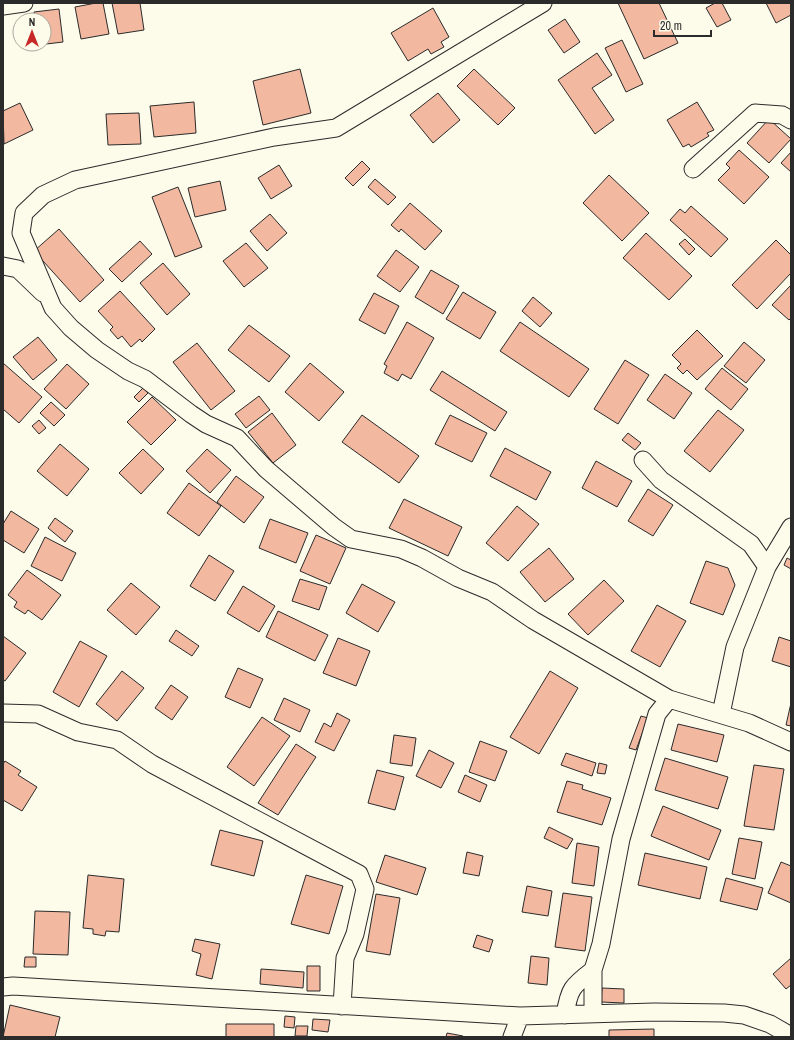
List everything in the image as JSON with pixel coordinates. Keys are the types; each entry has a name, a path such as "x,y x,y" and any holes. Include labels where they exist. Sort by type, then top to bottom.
{"street":[{"path":"3,6 24,3"},
{"path":"543,3 336,128 274,137 74,180 42,195 24,213 21,233 53,308 71,328 97,350 128,371 145,379 201,421 237,438 266,469 334,527 351,539 400,549 422,558 458,578 492,592 533,620 669,699 748,723 791,742"},
{"path":"693,169 755,113 782,115 791,120"},
{"path":"3,266 18,269 48,298"},
{"path":"643,460 661,480 751,544 767,567"},
{"path":"721,714 735,647 767,567 791,527"},
{"path":"593,1014 593,970 602,944 621,839 657,714 669,699"},
{"path":"3,713 38,714 78,732 118,740 152,764 358,874 365,889 355,934 345,958 342,1006"},
{"path":"565,1015 569,994 577,982 593,970"},
{"path":"3,987 13,986 520,1016 654,1012 724,1013 744,1015 770,1024 791,1036"},
{"path":"512,1037 520,1016"}],"building":[{"path":"103,3 109,34 81,39 75,7"},
{"path":"112,3 140,3 144,30 118,34"},
{"path":"618,3 659,3 678,43 644,59"},
{"path":"715,3 722,3 731,20 717,27 706,8"},
{"path":"766,3 791,3 791,15 776,23"},
{"path":"433,8 449,37 441,42 444,47 431,54 428,49 408,61 391,33"},
{"path":"59,9 63,42 52,43 52,12 34,12"},
{"path":"565,19 580,42 564,53 548,30"},
{"path":"622,40 643,84 626,92 605,48"},
{"path":"597,53 612,75 592,88 614,120 595,134 558,80"},
{"path":"300,69 311,113 263,125 253,81"},
{"path":"474,69 515,108 498,125 457,86"},
{"path":"438,93 460,120 433,143 410,115"},
{"path":"194,102 196,133 154,137 150,106"},
{"path":"697,102 714,130 707,133 709,136 691,147 689,144 683,147 667,120"},
{"path":"20,103 33,130 4,144 3,111"},
{"path":"139,113 141,144 108,145 106,114"},
{"path":"769,119 791,139 769,163 747,143"},
{"path":"739,150 769,177 744,204 718,180 730,168 726,164"},
{"path":"791,152 791,172 781,163"},
{"path":"362,161 370,169 353,186 345,178"},
{"path":"279,165 292,186 271,199 258,178"},
{"path":"609,175 649,213 622,241 583,203"},
{"path":"375,179 396,197 388,205 368,187"},
{"path":"220,181 226,210 195,217 188,188"},
{"path":"178,187 202,247 175,257 152,197"},
{"path":"410,203 442,231 425,250 401,229 399,232 391,225"},
{"path":"691,206 728,239 711,257 670,220 680,209 685,213"},
{"path":"270,214 287,233 267,251 250,231"},
{"path":"59,229 104,280 80,302 34,251"},
{"path":"646,233 692,276 669,300 623,258"},
{"path":"685,239 695,249 689,255 679,244"},
{"path":"776,240 791,255 791,273 757,309 732,285"},
{"path":"140,241 152,254 122,282 109,269"},
{"path":"246,243 268,268 244,287 223,261"},
{"path":"396,250 419,267 400,292 377,276"},
{"path":"163,263 190,294 167,315 140,283"},
{"path":"431,270 459,286 443,314 415,297"},
{"path":"791,285 791,318 789,320 772,305"},
{"path":"120,291 155,329 142,342 140,339 131,347 122,336 118,339 110,330 113,327 98,311"},
{"path":"463,292 496,312 480,339 446,319"},
{"path":"374,293 399,306 385,334 359,320"},
{"path":"533,297 552,313 540,327 522,311"},
{"path":"407,322 434,338 411,379 402,374 398,381 384,373 387,366 384,364"},
{"path":"520,322 589,369 569,397 500,351"},
{"path":"249,325 290,356 269,382 228,350"},
{"path":"697,330 723,356 697,380 687,370 683,374 677,368 681,364 672,355"},
{"path":"38,337 57,360 33,380 13,357"},
{"path":"744,342 765,360 746,383 724,366"},
{"path":"197,343 235,391 211,410 173,362"},
{"path":"625,360 649,375 618,424 594,409"},
{"path":"3,363 42,397 19,423 3,409"},
{"path":"310,363 344,392 319,421 285,392"},
{"path":"67,364 89,384 66,409 44,389"},
{"path":"722,368 748,389 731,410 705,389"},
{"path":"442,371 507,412 495,431 430,390"},
{"path":"665,374 692,393 674,419 647,400"},
{"path":"143,388 148,393 139,402 134,397"},
{"path":"259,396 270,410 246,428 235,414"},
{"path":"152,397 176,420 151,445 127,422"},
{"path":"51,402 65,415 54,426 40,413"},
{"path":"718,410 744,430 710,472 684,451"},
{"path":"272,413 296,445 273,463 248,432"},
{"path":"362,415 419,456 399,483 342,442"},
{"path":"450,415 487,433 472,462 435,444"},
{"path":"39,420 46,428 39,434 32,426"},
{"path":"628,433 641,443 635,450 622,440"},
{"path":"60,444 89,469 67,496 37,471"},
{"path":"505,448 551,472 536,500 490,476"},
{"path":"143,449 164,469 141,494 119,473"},
{"path":"207,449 231,470 210,493 186,471"},
{"path":"596,461 632,481 617,507 582,488"},
{"path":"236,476 264,497 244,523 217,502"},
{"path":"189,483 221,506 199,536 167,513"},
{"path":"648,489 673,505 653,536 628,521"},
{"path":"404,499 462,527 448,556 389,528"},
{"path":"517,506 539,524 508,561 486,543"},
{"path":"11,511 39,529 24,553 3,540 3,524"},
{"path":"55,518 73,531 65,542 48,528"},
{"path":"270,519 308,533 296,563 259,548"},
{"path":"316,535 346,548 330,584 300,571"},
{"path":"45,537 76,553 62,581 31,566"},
{"path":"549,548 574,579 545,602 520,572"},
{"path":"209,555 234,571 215,601 190,586"},
{"path":"787,558 791,560 791,569 784,565"},
{"path":"706,561 728,568 735,585 723,615 690,603"},
{"path":"27,570 61,595 42,620 28,610 25,614 14,607 17,602 8,595"},
{"path":"300,579 327,587 319,610 292,601"},
{"path":"604,580 624,601 588,635 568,614"},
{"path":"131,583 160,607 136,635 107,610"},
{"path":"362,584 395,602 378,632 346,613"},
{"path":"243,586 275,606 259,632 227,613"},
{"path":"657,605 686,621 660,667 631,651"},
{"path":"278,611 328,635 315,661 266,637"},
{"path":"176,630 199,646 192,656 169,641"},
{"path":"3,636 26,653 5,681 3,680"},
{"path":"779,637 791,641 791,667 772,661"},
{"path":"338,638 370,651 356,686 323,673"},
{"path":"80,641 107,656 79,707 53,692"},
{"path":"238,668 263,679 250,708 225,697"},
{"path":"122,671 144,688 117,721 96,704"},
{"path":"550,671 578,688 539,754 510,737"},
{"path":"171,685 188,697 172,720 155,708"},
{"path":"284,698 310,710 300,732 274,720"},
{"path":"791,703 791,726 786,725"},
{"path":"337,713 350,720 334,751 315,742 324,723 331,727"},
{"path":"641,716 648,718 636,750 629,748"},
{"path":"262,717 290,736 254,786 227,767"},
{"path":"678,724 724,735 717,762 671,750"},
{"path":"394,735 416,738 412,766 390,763"},
{"path":"480,741 507,751 495,781 469,772"},
{"path":"296,744 316,757 278,815 258,803"},
{"path":"429,750 454,763 441,788 416,776"},
{"path":"566,753 596,763 592,776 561,765"},
{"path":"665,758 728,777 718,809 655,790"},
{"path":"5,761 21,771 18,775 37,787 22,811 3,800 3,764"},
{"path":"599,763 607,765 605,774 597,773"},
{"path":"754,765 784,769 774,830 744,826"},
{"path":"377,770 404,777 395,810 368,803"},
{"path":"465,775 487,785 480,802 458,792"},
{"path":"567,781 583,785 582,789 611,798 602,825 557,812"},
{"path":"663,806 721,830 709,860 651,836"},
{"path":"549,827 573,839 567,849 544,838"},
{"path":"220,830 263,841 254,876 211,865"},
{"path":"739,838 762,842 755,879 732,874"},
{"path":"577,843 599,847 594,886 572,883"},
{"path":"467,852 483,856 479,876 463,873"},
{"path":"645,853 707,867 700,899 638,885"},
{"path":"385,855 426,868 417,895 376,882"},
{"path":"781,862 791,866 791,903 768,893"},
{"path":"88,875 124,879 119,932 106,931 105,936 93,934 93,929 83,928"},
{"path":"306,875 343,886 329,934 291,924"},
{"path":"726,878 763,888 757,910 720,901"},
{"path":"527,886 552,891 548,916 522,912"},
{"path":"563,893 592,897 585,951 555,947"},
{"path":"376,894 400,898 390,955 366,951"},
{"path":"35,911 70,912 68,955 33,954"},
{"path":"477,935 493,940 489,952 473,947"},
{"path":"195,939 220,944 212,979 196,975 201,954 192,951"},
{"path":"531,956 549,958 547,985 528,983"},
{"path":"25,957 36,957 36,967 24,967"},
{"path":"791,958 791,985 786,989 773,974"},
{"path":"307,966 320,966 320,991 307,991"},
{"path":"261,969 304,972 303,988 260,984"},
{"path":"602,988 624,989 624,1003 601,1002"},
{"path":"10,1005 60,1017 55,1037 3,1037"},
{"path":"285,1016 295,1017 294,1028 284,1027"},
{"path":"313,1019 330,1020 328,1032 312,1030"},
{"path":"226,1024 274,1024 274,1037 226,1037"},
{"path":"296,1026 308,1026 307,1036 295,1036"},
{"path":"654,1029 654,1037 609,1037 609,1030"},
{"path":"447,1033 463,1036 463,1037 446,1037"}]}
